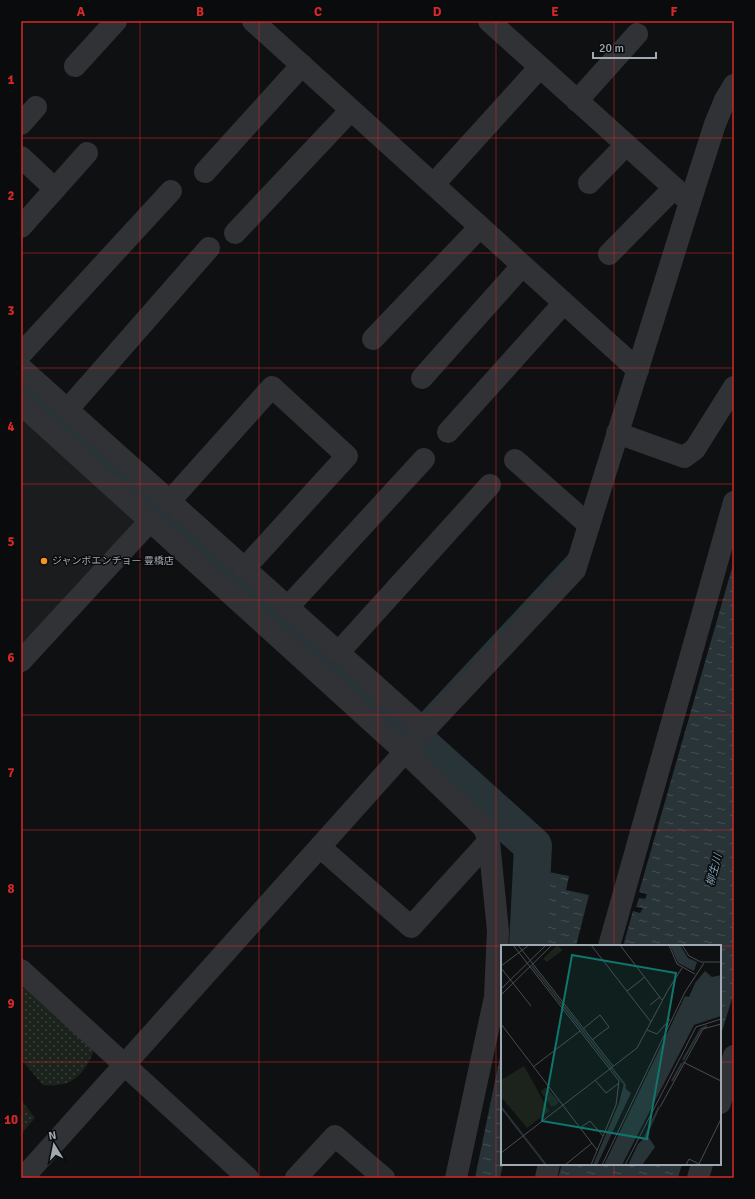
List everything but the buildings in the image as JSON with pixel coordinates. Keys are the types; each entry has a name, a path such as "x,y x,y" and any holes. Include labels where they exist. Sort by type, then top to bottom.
{"street":[{"path":"75,66 116,21"},
{"path":"253,21 434,184 563,304 638,370"},
{"path":"501,27 540,67 679,193"},
{"path":"578,100 637,34"},
{"path":"205,172 302,65"},
{"path":"434,184 540,67"},
{"path":"23,1178 417,739 575,570 588,524 638,370 679,193 734,84"},
{"path":"21,124 36,107"},
{"path":"235,233 351,110"},
{"path":"589,183 626,144"},
{"path":"21,227 87,153"},
{"path":"21,157 55,189"},
{"path":"21,354 171,190"},
{"path":"609,254 679,193"},
{"path":"374,339 480,227"},
{"path":"68,409 209,248"},
{"path":"422,378 522,266"},
{"path":"448,432 563,304"},
{"path":"21,368 405,713 417,739 484,828 489,841 498,931 495,998 456,1178"},
{"path":"169,502 272,387 347,456 244,569"},
{"path":"617,433 684,457 695,449 734,387"},
{"path":"21,404 150,521 417,739"},
{"path":"287,608 424,459"},
{"path":"515,460 588,524"},
{"path":"338,653 490,485"},
{"path":"609,945 734,502"},
{"path":"21,661 150,521"},
{"path":"320,847 411,927 489,841"},
{"path":"21,970 248,1178"},
{"path":"721,1100 734,1056"},
{"path":"296,1178 336,1136 384,1178"},
{"path":"546,1178 550,1165"},
{"path":"698,1178 702,1165"}],"shaded area":[{"path":"21,412 142,523 21,654"},
{"path":"21,988 27,988 95,1048 82,1072 70,1082 43,1085 21,1059"},
{"path":"21,1100 35,1118 21,1134"}],"water":[{"name":"柳生川","path":"734,561 734,992 721,1035 721,945 623,945 633,911 640,913 643,908 636,907 639,898 645,899 647,894 639,892"},
{"path":"526,833 545,847 543,871 569,876 566,890 589,895 576,945 516,945 515,843"},
{"path":"501,1052 501,1165 503,1165 500,1178 475,1178"},
{"path":"562,1165 682,1165 678,1178 558,1178"}],"waterway":[{"path":"21,384 533,846 528,945"},
{"path":"407,732 571,556"}],"place":[{"name":"ジャンボエンチョー 豊橋店","path":"44,561"}]}
